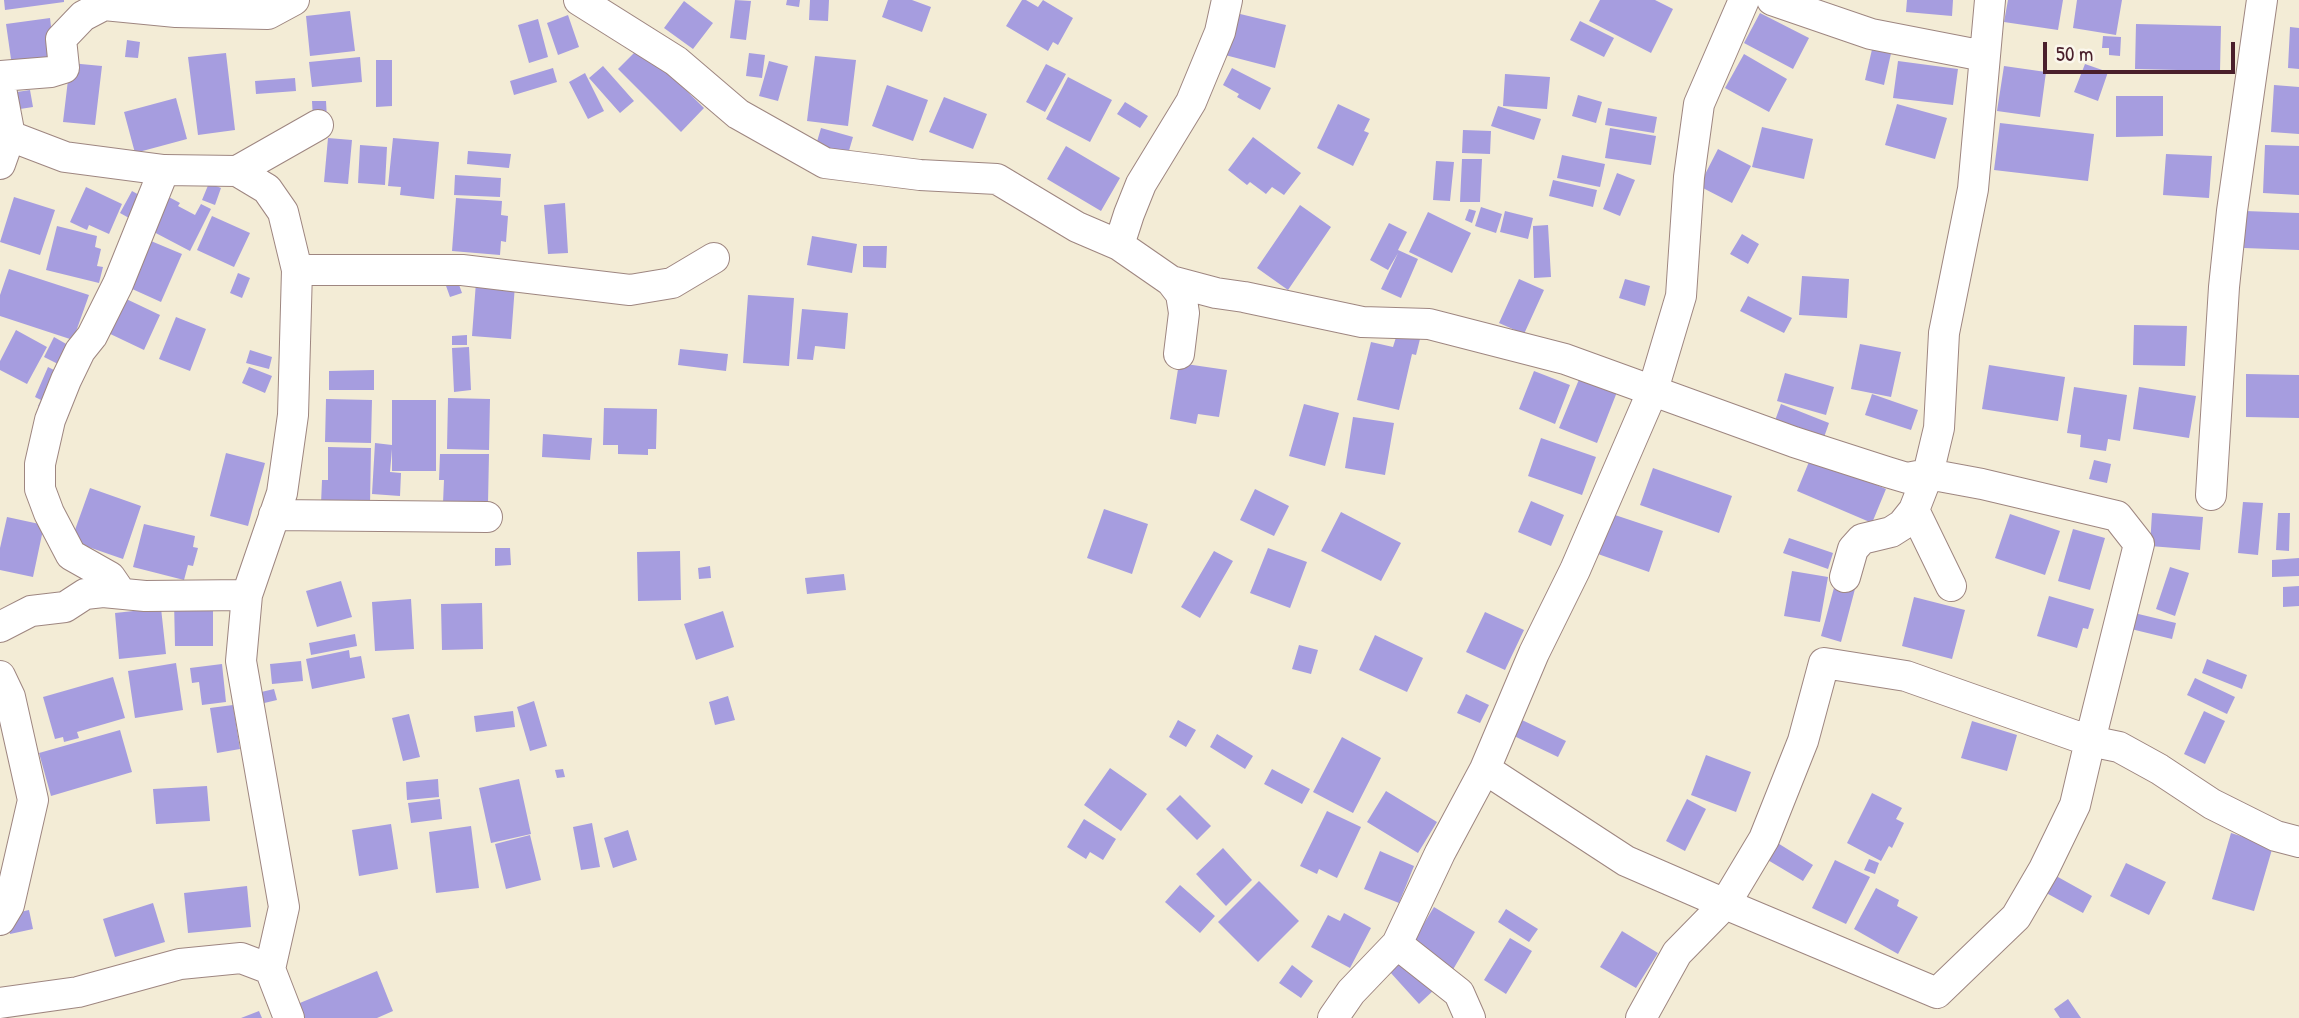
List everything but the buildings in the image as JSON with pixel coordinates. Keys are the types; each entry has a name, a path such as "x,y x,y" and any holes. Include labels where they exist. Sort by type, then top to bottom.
{"street":[{"path":"0,76 51,72 64,68 61,39 83,16 104,5 176,12 268,14 294,0"},
{"path":"579,0 676,61 738,114 825,163 920,175 997,179 1077,227 1119,246 1171,281 1181,294 1184,313 1179,355"},
{"path":"1119,246 1141,184 1191,102 1220,32 1227,0"},
{"path":"1333,1018 1351,992 1397,944 1440,853 1485,769 1534,653 1575,570 1653,390 1681,296 1689,177 1699,104 1744,0"},
{"path":"1772,0 1871,34 1984,56"},
{"path":"1845,577 1853,549 1862,539 1891,532 1902,525 1914,510 1928,474 1939,428 1944,333 1973,188 1990,0"},
{"path":"2211,495 2232,211 2262,0"},
{"path":"0,83 5,150 164,170 237,171 268,189 283,212 297,270 293,415 282,493 247,595 241,661 284,907 270,969 289,1018"},
{"path":"237,171 318,125"},
{"path":"121,593 110,577 71,555 40,489 40,464 50,420 66,380 118,284 164,170"},
{"path":"297,270 462,270 630,289 672,283 714,258"},
{"path":"1171,281 1216,293 1362,322 1429,324 1565,359 1794,443 1907,478 1928,474 2117,516 2139,544 2076,805 2016,917 1937,993 1626,861 1485,769"},
{"path":"1914,510 1951,586"},
{"path":"274,514 487,517"},
{"path":"0,627 31,611 65,607 85,594 103,592 145,596 247,595"},
{"path":"1641,1018 1677,953 1725,904 1765,839 1803,741 1825,663 1906,676 2090,741 2119,747 2160,769 2212,804 2276,836 2299,842"},
{"path":"0,676 10,697 33,800 9,905 0,920"},
{"path":"1397,944 1458,993 1470,1018"},
{"path":"0,1003 78,992 180,964 241,958 270,969"}]}
